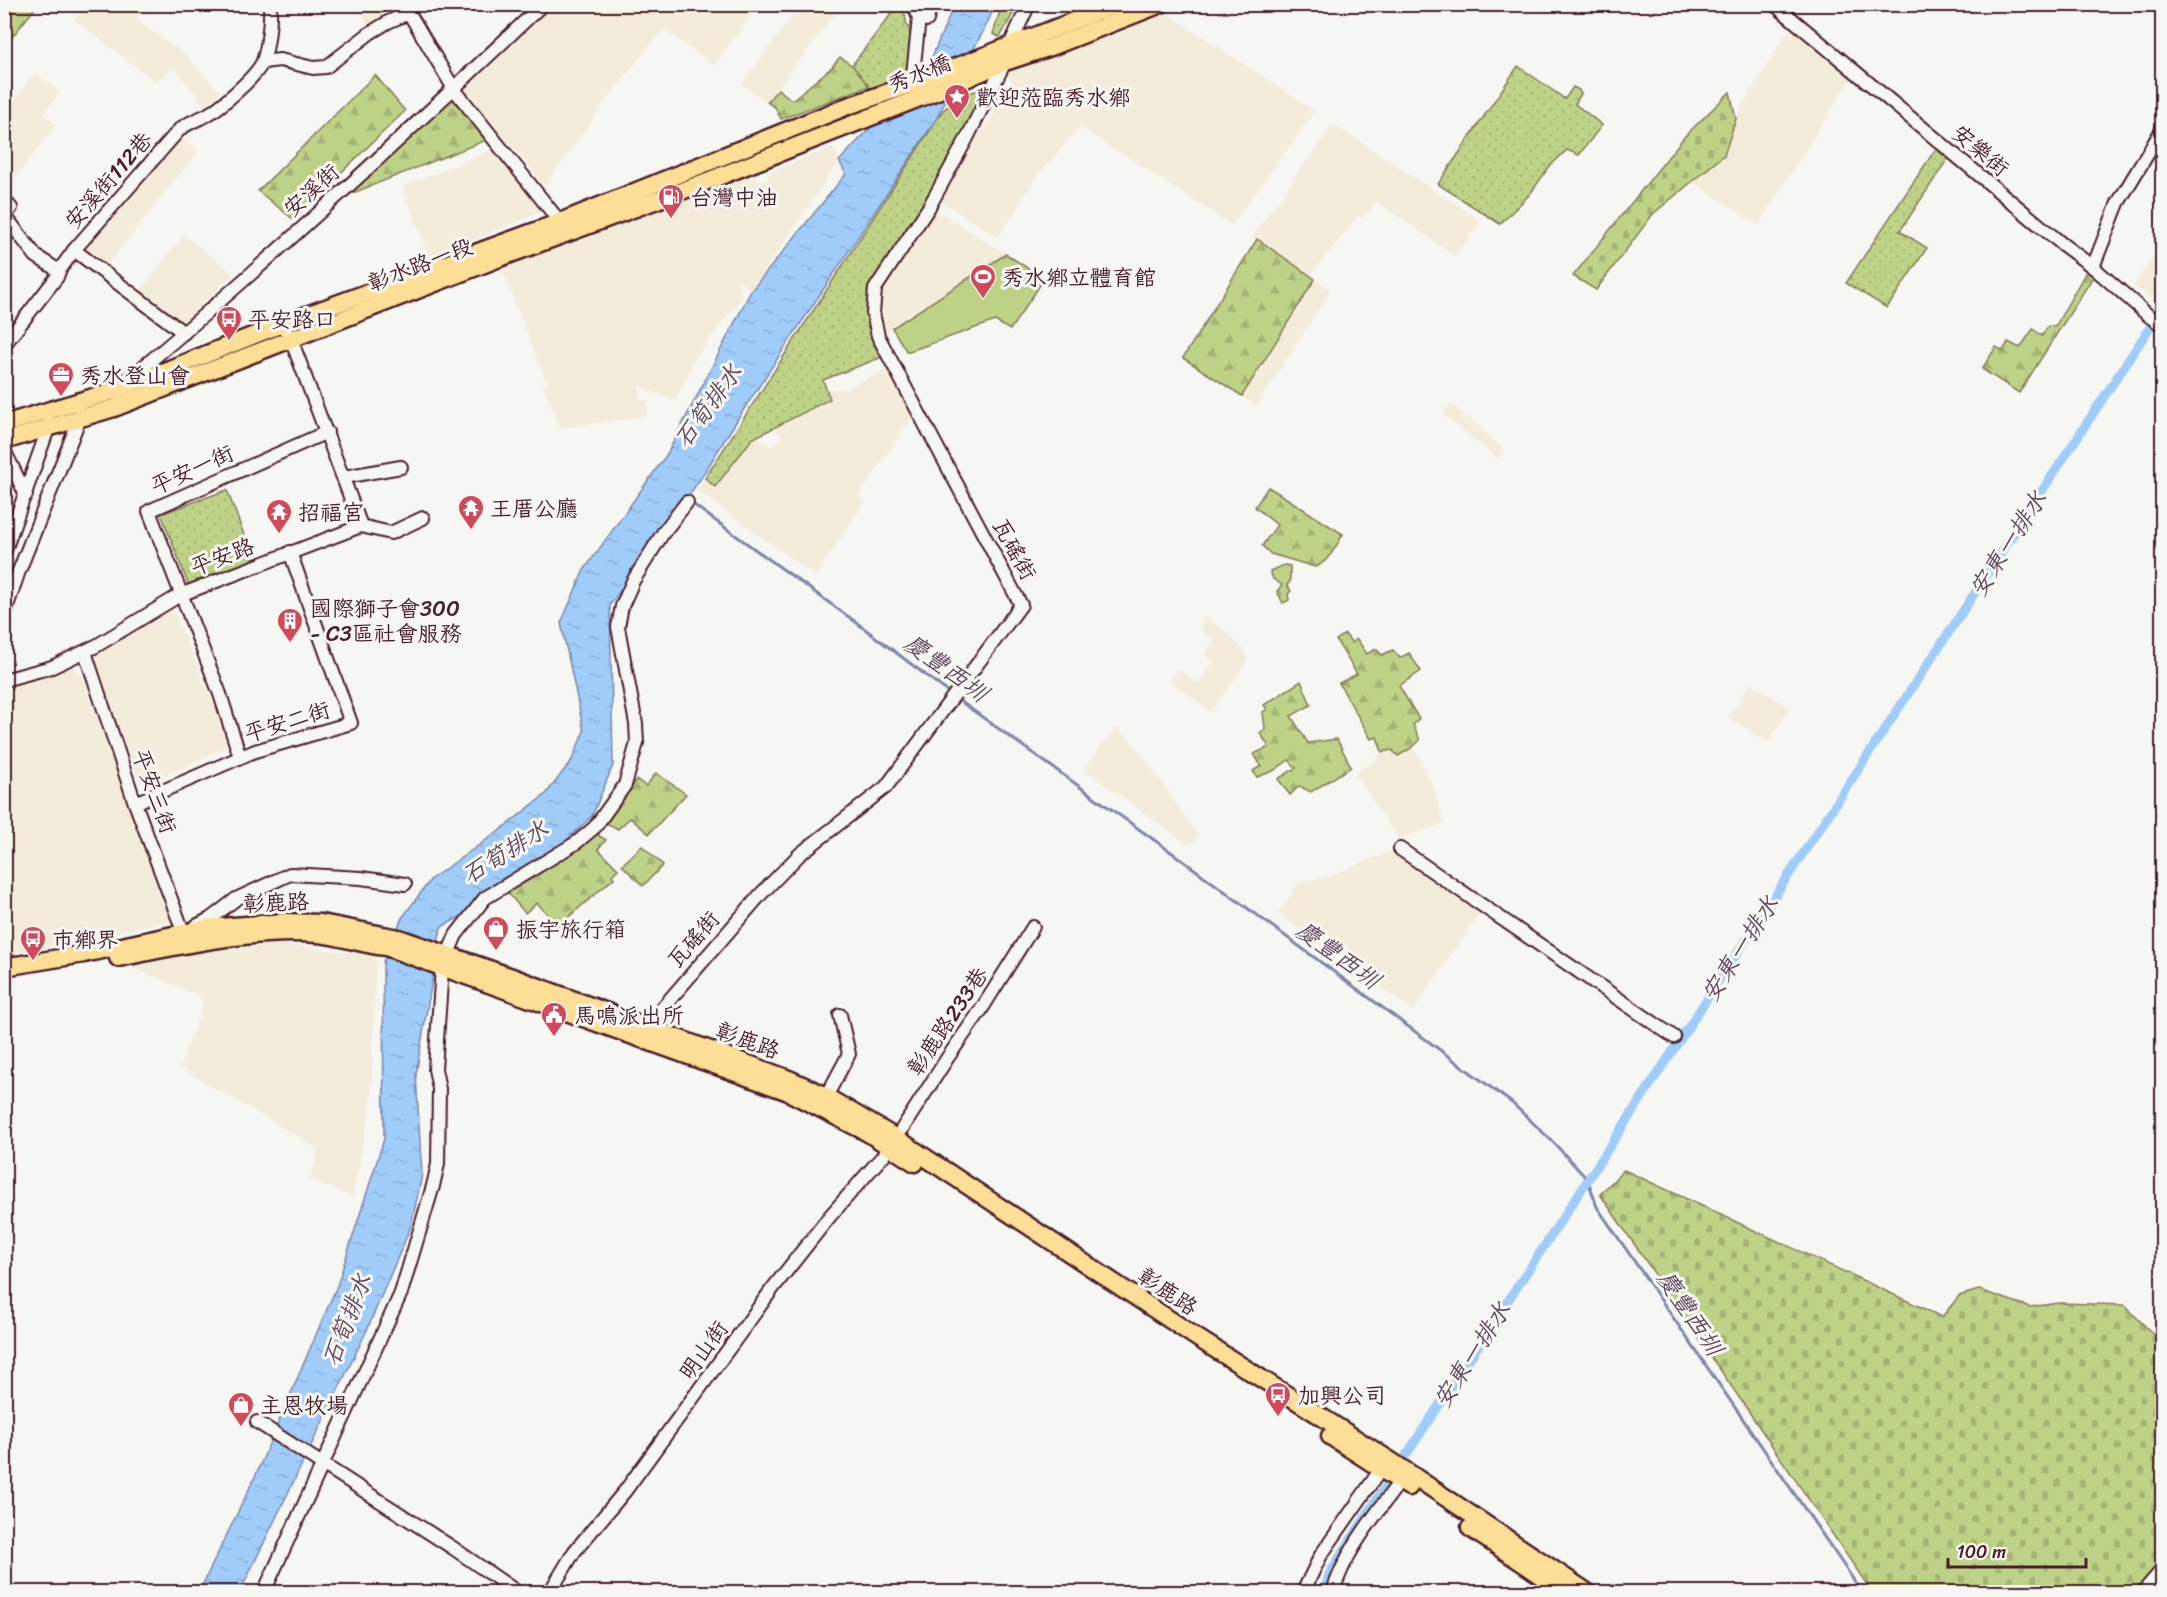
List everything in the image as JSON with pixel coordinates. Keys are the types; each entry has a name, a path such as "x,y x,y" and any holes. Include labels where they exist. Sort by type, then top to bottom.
{"main road":[{"path":"1007,55 1117,4"},
{"path":"1007,55 1051,47 1161,4"},
{"name":"秀水橋","path":"845,107 960,66 1007,55"},
{"name":"秀水橋","path":"850,124 950,86 1007,55"},
{"name":"彰水路一段","path":"4,441 114,408 291,339 562,229 845,107"},
{"name":"彰水路一段","path":"4,424 117,390 282,324 562,229 850,124"},
{"name":"彰鹿路","path":"4,967 186,938 319,934 386,947 397,945 616,1030 826,1097 947,1182 1403,1476"},
{"name":"彰鹿路","path":"4,977 78,966 186,938"},
{"name":"彰鹿路","path":"442,961 513,977 646,1027 787,1085 868,1133 893,1143"},
{"path":"1403,1476 1575,1591"}],"street":[{"path":"270,4 271,14 263,62 280,60 313,68 326,67 370,33 409,9 454,89 562,229"},
{"name":"安溪街","path":"117,390 184,333 454,89 543,4"},
{"path":"912,84 919,18 913,4"},
{"path":"919,18 927,20 931,4"},
{"path":"1007,55 1029,4"},
{"name":"安樂街","path":"1774,4 2062,244 2093,267 2149,316 2163,325"},
{"name":"瓦磘街","path":"646,1027 761,894 800,854 886,787 1021,605 878,336 873,313 875,289 929,207 1007,55"},
{"name":"安溪街112巷","path":"4,345 57,277 74,250 180,129 191,121 205,116 232,96 263,62"},
{"path":"2093,267 2118,203 2163,130"},
{"path":"4,200 11,208 5,216 29,249 59,271"},
{"path":"74,250 184,333"},
{"path":"282,324 291,339 361,526 391,533 423,518"},
{"path":"114,408 117,390"},
{"path":"4,615 86,398"},
{"path":"4,553 55,408"},
{"name":"平安一街","path":"240,757 220,694 149,511 327,432"},
{"path":"4,450 26,495"},
{"path":"344,477 401,467"},
{"path":"264,1593 401,1293 433,1186 438,1164 439,1089 435,1069 442,961 456,935 485,898 576,843 589,832 612,805 625,785 637,743 636,724 618,627 622,606 633,581 663,533 687,502"},
{"name":"平安路","path":"4,680 52,667 85,652 180,595 361,526"},
{"name":"平安二街","path":"135,803 240,757 351,723 290,552"},
{"name":"平安三街","path":"85,652 135,803 186,938"},
{"path":"1400,849 1674,1037"},
{"path":"186,938 236,899 290,874 361,878 405,884"},
{"name":"彰鹿路233巷","path":"893,1143 1033,927"},
{"path":"826,1097 849,1054 840,1015"},
{"path":"616,1030 646,1027"},
{"name":"明山街","path":"550,1593 574,1552 625,1491 773,1288 830,1216 893,1143"},
{"path":"257,1422 453,1548 517,1593"},
{"path":"1303,1593 1321,1556 1385,1464"},
{"path":"1333,1593 1338,1574 1350,1553 1403,1476"},
{"path":"2143,1593 2163,1570"}],"shaded area":[{"path":"406,4 368,26 359,5"},
{"path":"85,5 147,5 136,20 184,54 221,92 204,105 174,68 156,82 74,19"},
{"path":"545,5 759,5 714,65 663,29 606,100 545,186 461,85"},
{"path":"800,5 842,5 767,102 742,84"},
{"path":"1159,8 1315,111 1232,225 1080,127 1036,177 998,237 936,198 975,138 1016,86 1003,71"},
{"path":"1793,23 1854,74 1758,225 1691,181 1728,140 1743,104"},
{"path":"35,73 60,92 44,114 56,124 5,192 5,113"},
{"path":"1333,124 1481,221 1455,256 1377,202 1362,219 1358,216 1310,276 1253,236"},
{"path":"175,133 198,152 106,266 82,245"},
{"path":"500,147 548,209 430,258 402,187"},
{"path":"833,147 839,161 751,291 738,280 736,281 741,291 740,299 691,364 693,366 674,401 639,386 640,400 647,401 647,416 561,428 543,386 547,384 499,262 744,171 755,181 768,179 767,173"},
{"path":"930,206 1006,254 892,328 885,335 875,298"},
{"path":"184,235 233,274 185,321 178,322 139,292"},
{"path":"2162,243 2162,281 2151,299 2134,285"},
{"path":"1315,279 1331,290 1256,406 1242,396"},
{"path":"886,369 913,415 859,496 865,501 816,576 696,490 739,425 773,447 782,435 774,428 783,416 830,389 845,390"},
{"path":"1451,404 1504,449 1498,459 1445,416 1444,410"},
{"path":"167,608 173,610 230,741 227,747 149,782 140,782 90,656"},
{"path":"1206,617 1225,631 1245,651 1247,658 1244,666 1211,712 1169,681 1178,669 1198,683 1214,663 1204,655 1214,641 1200,629"},
{"path":"66,665 80,673 176,919 5,955 5,693 10,687"},
{"path":"1751,683 1790,708 1768,742 1728,717"},
{"path":"1117,727 1142,754 1199,837 1188,845 1084,769"},
{"path":"1413,747 1433,786 1444,823 1398,839 1355,773 1374,762 1382,752 1392,750 1399,756"},
{"path":"1395,849 1482,909 1413,1011 1277,913 1300,882 1328,877"},
{"path":"277,944 376,955 371,1102 353,1197 310,1179 319,1149 180,1067 203,1006 200,996 126,965 146,959"}],"green space":[{"path":"6,5 30,5 35,8 5,46"},
{"path":"898,5 904,5 906,22 912,37 909,82 876,95 850,68"},
{"path":"1002,5 1018,5 1000,37 993,34"},
{"path":"840,57 853,66 869,86 781,119 775,107 767,102 778,89 792,100 831,68"},
{"path":"1518,66 1565,99 1573,87 1579,90 1581,94 1575,104 1602,125 1579,155 1567,150 1549,167 1530,194 1500,224 1438,184"},
{"path":"375,75 405,111 293,219 258,191"},
{"path":"999,82 931,193 868,315 882,357 823,380 830,399 752,439 715,487 705,478 943,110 962,96"},
{"path":"1730,92 1736,119 1724,155 1653,214 1596,290 1573,276 1685,136"},
{"path":"455,95 487,132 484,141 348,195 347,190"},
{"path":"1939,144 1951,154 1900,231 1927,248 1887,308 1846,283"},
{"path":"1257,239 1315,279 1242,396 1183,358"},
{"name":"秀水鄉立體育館","path":"1006,254 1044,279 1010,330 995,321 907,352 892,328"},
{"path":"2088,268 2095,274 2019,393 1982,369 1996,347 2003,351 2008,342 2020,348 2033,329 2042,336 2048,326 2055,327"},
{"path":"1268,487 1343,534 1332,553 1320,565 1315,567 1271,554 1262,546 1277,525 1255,507"},
{"path":"227,490 254,561 189,586 161,514"},
{"path":"1284,565 1290,566 1290,582 1287,585 1291,591 1288,594 1289,600 1283,603 1277,591 1282,585 1273,579 1270,571"},
{"path":"1345,634 1352,643 1357,639 1367,654 1376,649 1382,655 1393,650 1400,658 1409,653 1421,671 1399,686 1419,719 1413,725 1420,740 1398,756 1392,750 1382,752 1377,737 1371,739 1339,683 1357,674 1336,640"},
{"path":"1301,681 1311,705 1291,716 1308,743 1337,739 1351,767 1311,792 1299,786 1290,795 1278,779 1296,768 1289,760 1273,771 1257,777 1253,771 1261,766 1254,754 1269,747 1260,733 1265,729 1263,712 1267,709 1264,705"},
{"path":"656,773 686,794 649,834 630,818 618,829 602,821 616,801 637,780 646,786"},
{"path":"599,823 599,836 606,840 598,849 618,869 612,875 614,878 558,926 537,903 525,913 503,887"},
{"path":"642,846 663,865 643,886 622,865"},
{"path":"1624,1170 1942,1317 1959,1296 1979,1290 2030,1307 2059,1303 2124,1305 2156,1337 2162,1336 2159,1370 2162,1372 2162,1559 2134,1592 1872,1592 1600,1194"}],"water":[{"name":"石筍排水","path":"954,5 995,5 935,121 742,412 701,478 610,605 613,765 592,816 545,861 468,913 441,927 416,1074 422,1175 411,1226 367,1330 240,1592 199,1592 254,1479 337,1286 384,1139 383,962 402,918 431,879 499,831 546,794 572,760 584,731 561,623 584,570 667,454 751,291 846,174 839,161 928,66"}],"waterway":[{"name":"安東一排水","path":"1324,1592 1329,1574 1368,1513 2162,309"},
{"name":"慶豐西圳","path":"691,503 952,695"},
{"name":"慶豐西圳","path":"957,699 1178,857 1512,1103 1553,1142 1588,1180 1597,1207 1862,1592"}],"place":[{"name":"歡迎蒞臨秀水鄉","path":"957,120"},
{"name":"台灣中油","path":"671,220"},
{"name":"秀水鄉立體育館","path":"983,300"},
{"name":"平安路口","path":"229,342"},
{"name":"秀水登山會","path":"61,398"},
{"name":"王厝公廳","path":"471,531"},
{"name":"招福宮","path":"279,535"},
{"name":"國際獅子會300 - C3區社會服務","path":"290,644"},
{"name":"振宇旅行箱","path":"496,952"},
{"name":"市鄉界","path":"33,962"},
{"name":"馬鳴派出所","path":"554,1038"},
{"name":"加興公司","path":"1278,1418"},
{"name":"主恩牧場","path":"241,1428"}]}
